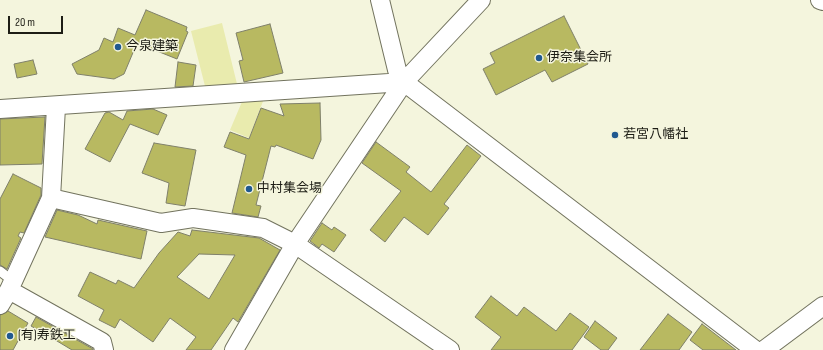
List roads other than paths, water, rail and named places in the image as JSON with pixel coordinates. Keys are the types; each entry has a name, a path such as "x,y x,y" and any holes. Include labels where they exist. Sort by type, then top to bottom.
{"street":[{"path":"380,0 397,70 404,82 754,350"},
{"path":"465,17 471,0"},
{"path":"234,350 295,244 404,82 481,0"},
{"path":"0,109 56,107 404,82"},
{"path":"0,305 7,281 50,198 56,107"},
{"path":"50,198 161,223 193,218 263,228 295,244 450,350"},
{"path":"7,281 102,342 104,350"},
{"path":"764,350 822,305"}],"place":[{"name":"今泉建築","path":"118,47"},
{"name":"伊奈集会所","path":"539,58"},
{"name":"若宮八幡社","path":"615,135"},
{"name":"中村集会場","path":"249,189"},
{"name":"(有)寿鉄工","path":"10,336"}]}
